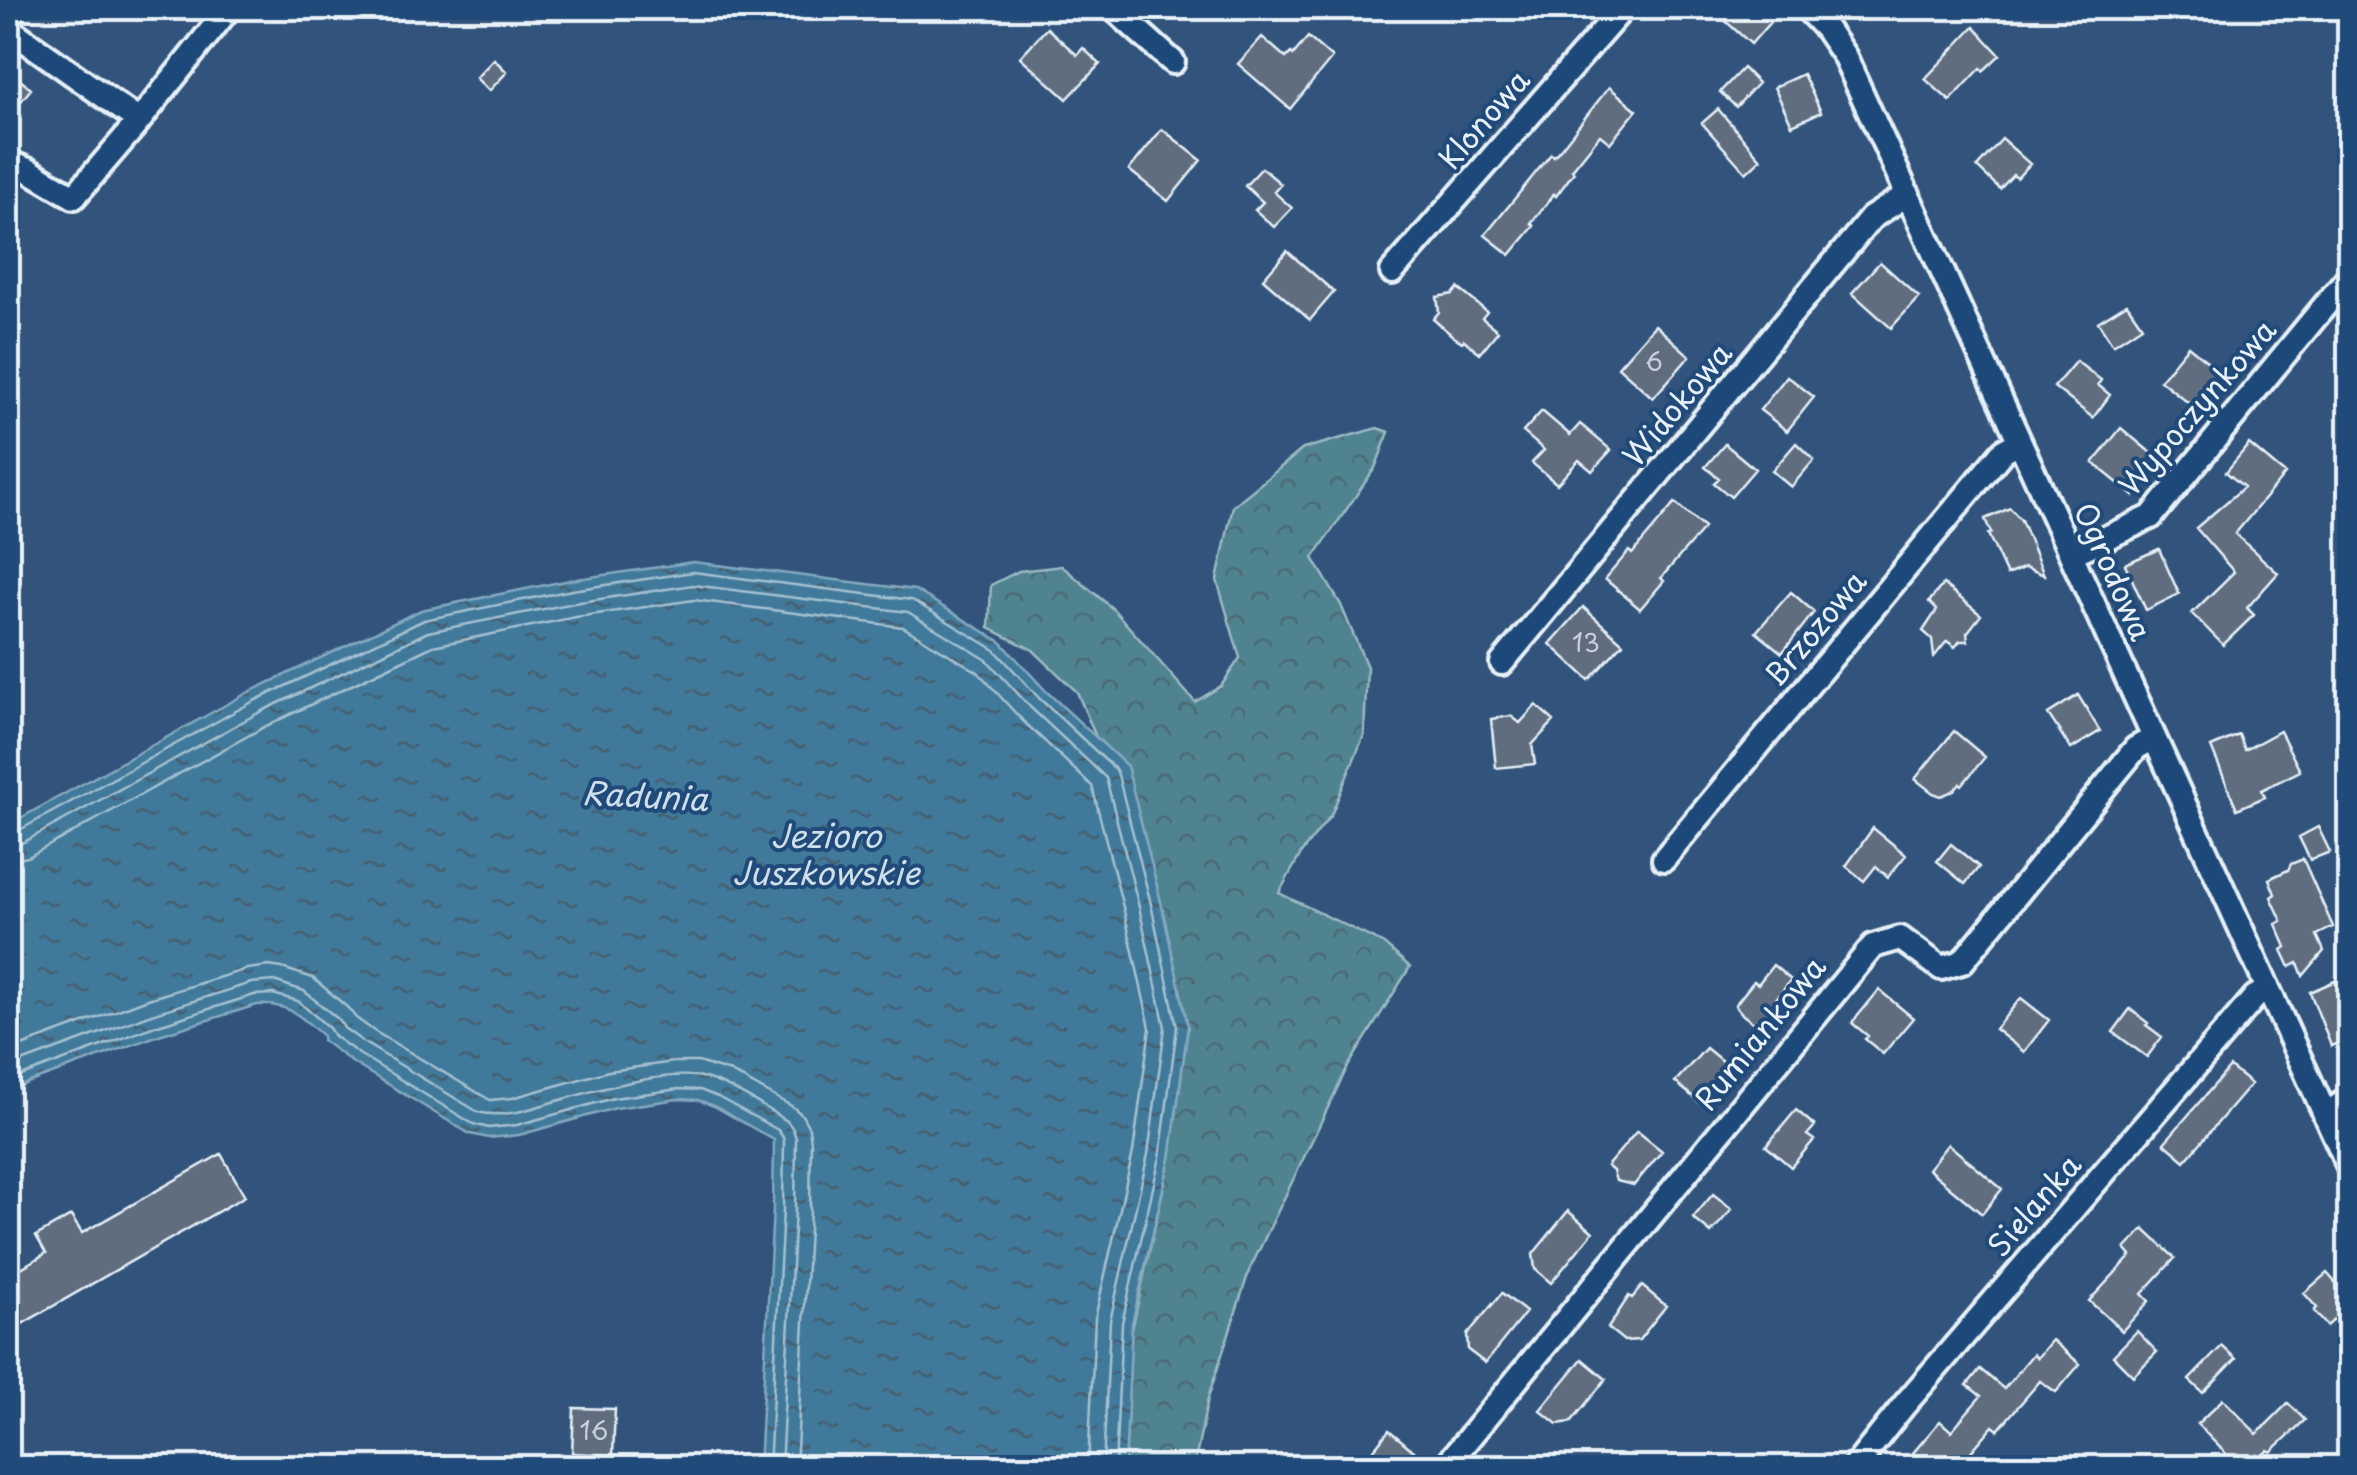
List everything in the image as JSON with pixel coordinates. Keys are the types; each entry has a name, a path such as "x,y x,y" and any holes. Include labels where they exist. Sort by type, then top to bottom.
{"street":[{"path":"8,162 74,197 230,8"},
{"path":"1113,8 1173,62"},
{"name":"Klonowa","path":"1392,272 1623,8"},
{"name":"Ogrodowa","path":"1806,8 1846,57 2350,1169"},
{"path":"8,18 12,30 138,121"},
{"name":"Widokowa","path":"1502,663 1871,218 1908,194"},
{"name":"Wypoczynkowa","path":"2071,554 2151,517 2350,276"},
{"name":"Brzozowa","path":"1664,859 2003,451 2019,442"},
{"name":"Rumiankowa","path":"1444,1468 1873,946 1900,938 1941,968 1962,962 2136,748 2154,738"},
{"name":"Sielanka","path":"1854,1468 2255,997 2268,990"},
{"path":"2325,1115 2350,1098"}],"green space":[{"path":"1377,428 1389,432 1375,468 1313,558 1341,605 1367,667 1364,735 1331,815 1302,852 1279,893 1384,944 1410,967 1347,1068 1249,1271 1208,1398 1194,1467 1125,1467 1131,1334 1170,1158 1188,1026 1127,767 1096,737 1077,692 1033,650 989,628 991,585 1019,571 1062,566 1113,609 1195,702 1221,686 1240,658 1217,580 1233,506 1303,449"}],"water":[{"name":"Jezioro Juszkowskie","path":"693,562 915,590 1001,642 1046,691 1127,766 1188,1026 1170,1158 1132,1324 1125,1467 759,1467 774,1140 698,1100 616,1108 519,1135 489,1138 470,1134 353,1063 293,1012 268,1005 159,1035 8,1092 8,825 249,692 421,610 570,580"}],"building":[{"path":"1711,8 1754,8 1770,22 1751,44"},
{"path":"1974,27 2000,55 1983,71 1981,68 1950,101 1925,79"},
{"path":"1047,28 1077,55 1083,48 1100,64 1067,99 1020,57"},
{"path":"1262,37 1286,58 1308,37 1332,58 1290,109 1238,64"},
{"path":"494,59 507,72 489,91 476,78"},
{"path":"1743,68 1758,83 1736,107 1720,92"},
{"path":"8,70 31,89 8,117"},
{"path":"1803,74 1821,112 1792,125 1774,87"},
{"path":"1609,87 1637,110 1610,143 1600,135 1510,255 1485,235"},
{"path":"1718,109 1761,159 1746,173 1702,123"},
{"path":"1162,129 1201,160 1168,201 1129,170"},
{"path":"2002,139 2030,164 2000,189 1977,167"},
{"path":"1262,168 1281,184 1274,192 1292,208 1274,227 1255,210 1263,202 1245,186"},
{"path":"1287,251 1334,292 1310,320 1263,279"},
{"path":"1880,262 1919,297 1891,328 1852,293"},
{"path":"1458,288 1487,312 1482,318 1498,331 1480,353 1433,319 1439,312 1437,297 1453,294"},
{"path":"2127,304 2142,326 2113,345 2098,322"},
{"path":"1655,325 1690,356 1653,398 1618,367"},
{"path":"2188,346 2229,379 2201,413 2160,380"},
{"path":"2076,361 2101,380 2098,385 2110,395 2093,418 2054,387"},
{"path":"1787,376 1814,397 1787,431 1760,410"},
{"path":"1542,411 1570,435 1580,424 1611,450 1592,471 1579,460 1557,484 1532,463 1544,450 1523,432"},
{"path":"2121,428 2162,462 2134,496 2093,463"},
{"path":"1796,443 1814,460 1791,487 1772,471"},
{"path":"1725,444 1755,469 1731,497 1714,483 1719,478 1705,467"},
{"path":"2249,444 2285,474 2235,534 2278,573 2247,608 2254,615 2223,645 2192,613 2234,572 2196,528 2244,487 2226,472"},
{"path":"1675,503 1704,528 1640,609 1605,579"},
{"path":"2010,508 2021,520 2044,575 2025,567 2007,575 1985,519"},
{"path":"2159,549 2179,594 2146,610 2125,564"},
{"path":"1943,584 1981,615 1967,633 1968,641 1960,641 1955,647 1947,641 1934,657 1932,639 1923,631 1937,610 1929,602"},
{"path":"1791,592 1814,612 1782,653 1756,632"},
{"path":"1583,607 1623,643 1589,680 1550,644"},
{"path":"2078,695 2100,731 2071,749 2048,714"},
{"path":"1536,705 1554,721 1532,745 1535,764 1496,768 1491,719 1511,716 1520,723"},
{"path":"1954,731 1985,757 1962,785 1941,796 1915,779"},
{"path":"2280,731 2300,771 2262,790 2265,797 2237,809 2211,747 2239,735 2245,750"},
{"path":"2318,827 2330,852 2310,860 2299,837"},
{"path":"1873,828 1906,855 1888,877 1876,866 1864,881 1846,866"},
{"path":"1951,844 1979,867 1965,884 1937,861"},
{"path":"2303,859 2333,927 2317,935 2324,951 2303,976 2298,963 2290,967 2282,950 2286,947 2276,924 2282,921 2271,897 2275,894 2269,879"},
{"path":"1773,965 1791,980 1758,1026 1735,1005"},
{"path":"2335,981 2350,1013 2350,1038 2331,1046 2310,992"},
{"path":"1879,990 1913,1018 1883,1054 1852,1023"},
{"path":"2021,998 2049,1020 2024,1052 1995,1029"},
{"path":"2130,1009 2162,1037 2147,1057 2113,1032"},
{"path":"1706,1048 1728,1066 1699,1102 1675,1082"},
{"path":"2230,1067 2251,1084 2185,1161 2164,1143"},
{"path":"1796,1110 1815,1126 1807,1135 1814,1140 1791,1167 1766,1146"},
{"path":"1637,1131 1662,1151 1634,1185 1616,1181 1607,1166"},
{"path":"1948,1144 2002,1189 1982,1214 1928,1169"},
{"path":"221,1154 245,1196 8,1332 8,1276 46,1253 36,1236 71,1216 82,1233"},
{"path":"1713,1194 1732,1209 1711,1233 1693,1218"},
{"path":"1568,1211 1593,1232 1551,1283 1535,1269 1533,1254"},
{"path":"2144,1229 2175,1258 2142,1294 2149,1301 2122,1331 2089,1301 2131,1256 2125,1249"},
{"path":"2327,1273 2340,1288 2350,1280 2350,1306 2327,1326 2304,1293"},
{"path":"1642,1286 1666,1306 1639,1340 1624,1341 1608,1328 1629,1296 1632,1298"},
{"path":"1502,1293 1526,1312 1485,1363 1468,1350 1467,1335"},
{"path":"2137,1331 2157,1352 2133,1376 2113,1356"},
{"path":"2052,1340 2080,1364 2056,1392 2040,1381 1998,1430 1993,1426 1957,1468 1929,1468 1913,1453 1940,1421 1951,1431 1981,1396 1967,1385 1980,1369 2004,1389 2033,1354 2037,1358"},
{"path":"2222,1346 2236,1359 2203,1393 2189,1380"},
{"path":"1582,1359 1606,1379 1571,1422 1557,1424 1540,1410"},
{"path":"2223,1399 2257,1434 2288,1403 2305,1420 2271,1452 2268,1450 2249,1468 2240,1468 2197,1424"},
{"path":"574,1408 615,1409 613,1455 572,1453"},
{"path":"1389,1430 1415,1452 1402,1468 1359,1468"}],"water label":[{"name":"Radunia","path":"645,797"}]}
